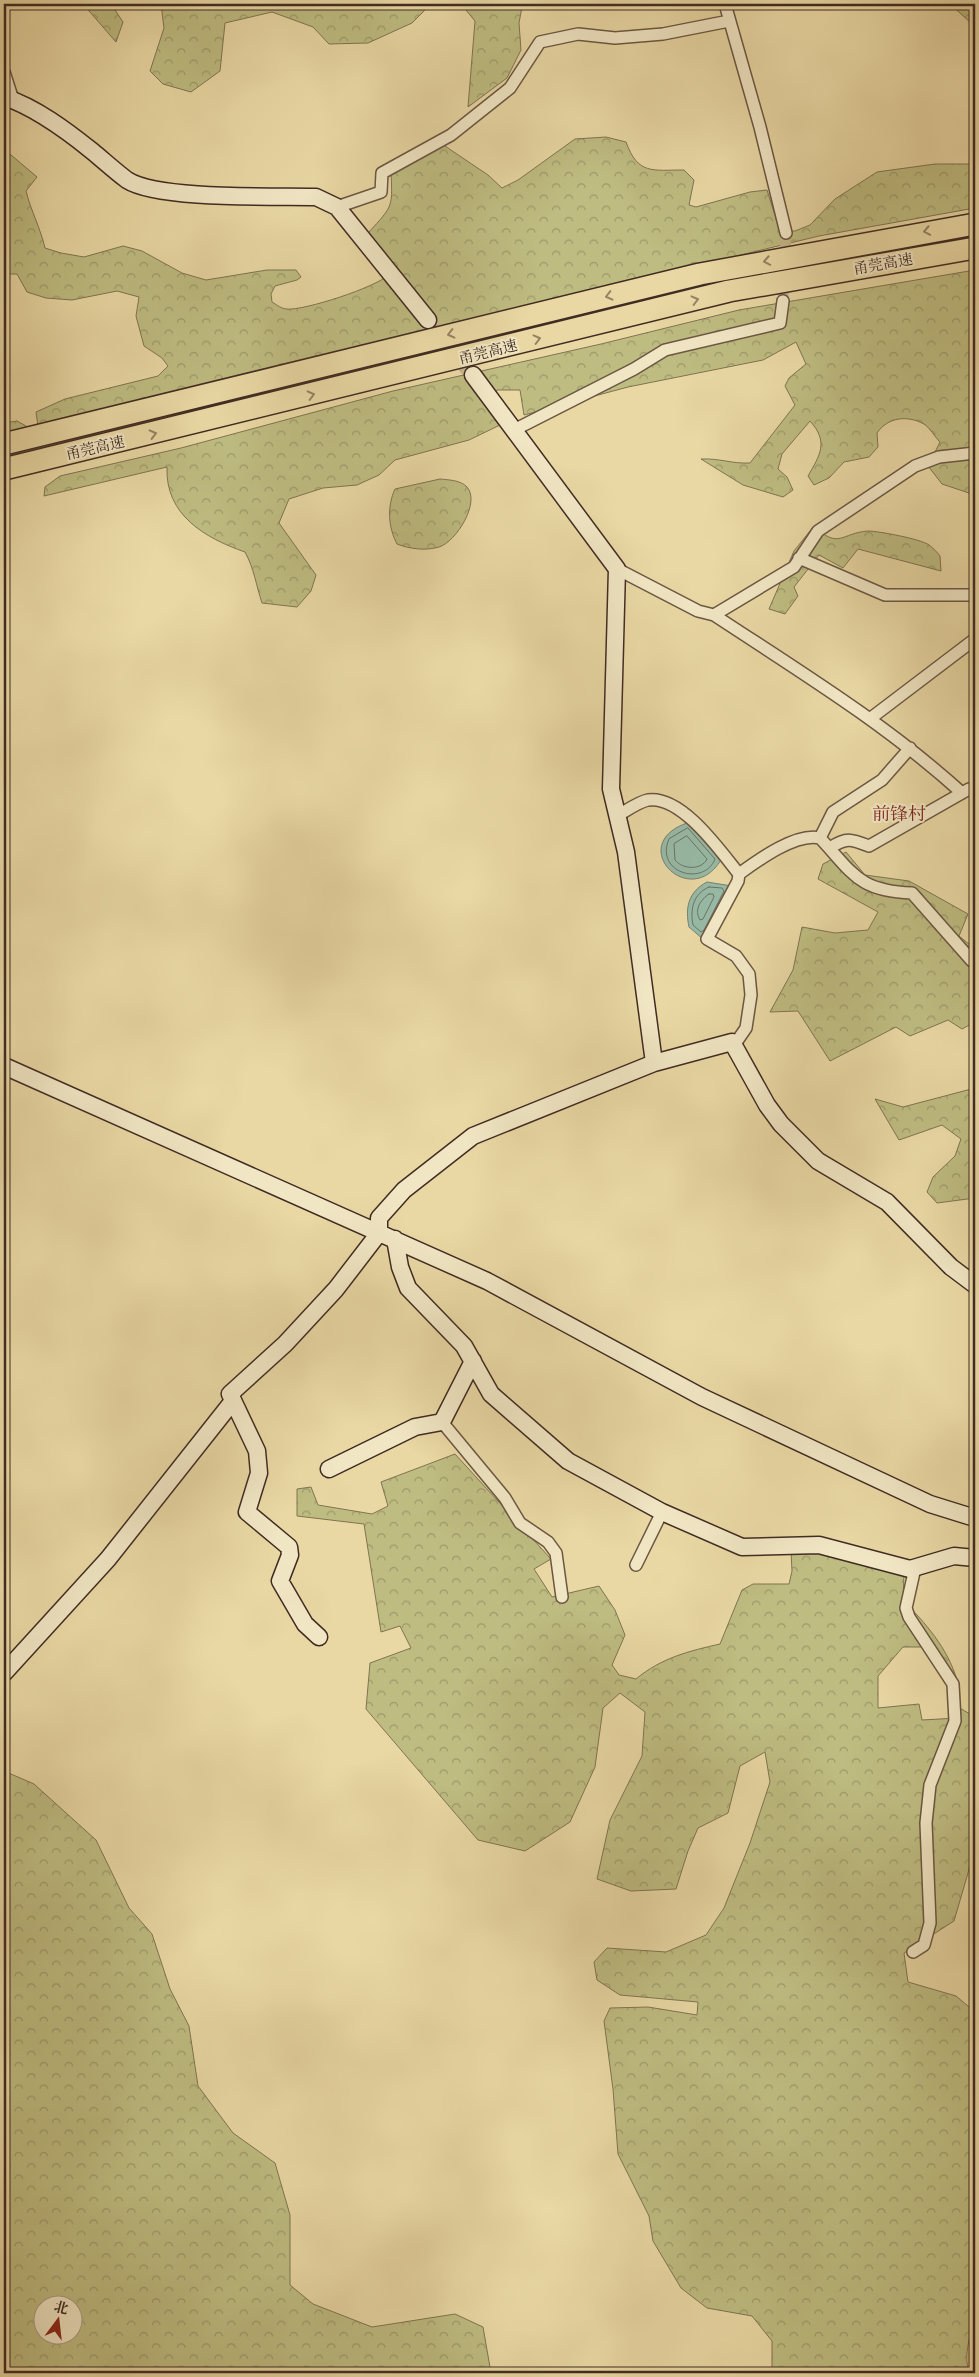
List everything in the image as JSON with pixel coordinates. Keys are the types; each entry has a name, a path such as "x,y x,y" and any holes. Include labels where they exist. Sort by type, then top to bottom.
{"highway":[{"name":"甬莞高速","path":"4,444 700,274 975,224"},
{"name":"甬莞高速","path":"4,469 729,291 975,248"}],"street":[{"path":"725,4 760,127 786,233"},
{"path":"338,207 381,192 382,173 451,135 510,88 540,42 578,34 615,38 664,34 729,21"},
{"path":"4,72 8,98 51,122 90,149 128,180 146,189 211,195 316,197 338,207 428,320"},
{"path":"514,430 634,369 664,350 780,323 783,301"},
{"path":"473,375 617,569 698,611 714,615 870,718 910,748 962,793"},
{"path":"714,615 794,566 818,531 915,466 939,457 975,453"},
{"path":"799,558 885,595 975,595"},
{"path":"617,569 611,789 626,852 654,1063"},
{"path":"870,718 975,640"},
{"path":"820,838 834,812 882,780 910,748"},
{"path":"830,848 840,842 852,839 869,846 962,793 975,789"},
{"path":"617,816 647,800 656,800 669,804 704,830 739,874 738,882 708,939 736,956 749,974 751,995 746,1028 735,1044"},
{"path":"739,874 765,855 808,837 820,838 846,869 860,881 874,888 912,893 972,960"},
{"path":"318,1637 305,1624 280,1581 290,1555 289,1547 247,1512 259,1473 257,1451 230,1394 284,1344 336,1289 379,1233 379,1218 404,1190 473,1136 654,1063 728,1041 735,1044 767,1105 781,1124 818,1161 887,1202 951,1267 975,1285"},
{"path":"4,1066 488,1281 702,1397 930,1504 975,1518"},
{"path":"395,1240 400,1267 408,1288 464,1346 491,1394 568,1461 662,1512 742,1547 819,1545 910,1569 954,1556 975,1558"},
{"path":"442,1422 473,1361"},
{"path":"4,1673 108,1559 233,1401"},
{"path":"329,1469 415,1427 442,1422"},
{"path":"442,1422 505,1498 520,1522 548,1542 556,1552 562,1597"},
{"path":"636,1565 662,1512"},
{"path":"913,1952 924,1945 930,1923 926,1823 930,1785 955,1721 953,1684 909,1617 906,1608 915,1568"}],"green space":[{"path":"83,4 111,4 123,22 116,42"},
{"path":"161,4 431,4 412,23 368,43 329,44 313,27 272,12 225,23 220,71 191,92 163,84 150,71 164,28"},
{"path":"461,4 526,4 522,7 519,23 521,50 507,78 468,107 475,21"},
{"path":"950,4 975,4 975,23 971,23"},
{"path":"606,137 626,142 636,160 648,168 655,170 684,170 694,180 689,205 696,207 750,192 767,190 780,231 795,231 810,225 835,199 877,172 935,164 975,164 975,208 819,236 38,426 36,412 65,399 158,376 168,366 162,358 144,346 136,316 139,297 117,291 72,300 46,298 27,292 17,274 4,274 4,149 37,177 26,191 45,248 84,257 123,246 142,251 182,273 206,280 267,270 296,270 301,277 297,280 275,286 271,294 272,302 281,308 295,309 355,292 370,286 388,275 368,233 383,216 390,204 392,191 391,168 439,142 488,175 502,188 518,180 575,139"},
{"path":"975,270 975,495 942,484 928,466 940,442 924,424 911,419 898,419 881,428 877,433 878,447 869,457 844,462 829,478 814,485 808,476 819,455 821,442 816,429 810,421 782,454 778,469 787,477 793,490 783,497 743,485 701,459 750,463 795,405 785,386 789,378 806,364 796,342 763,360 628,387 524,415 520,390 497,390 484,402 500,425 469,440 395,460 379,475 357,485 323,488 289,499 279,523 316,575 311,591 297,607 262,603 253,570 245,552 216,540 190,522 180,511 173,499 168,484 167,467 44,496 45,487 60,476 181,448 393,391 601,344 739,310"},
{"path":"17,421 26,426 26,429 4,435 4,423"},
{"path":"440,479 454,481 466,486 470,493 471,501 465,520 453,537 446,544 439,547 418,549 397,544 390,524 391,502 395,489"},
{"path":"814,526 822,533 835,539 868,531 918,540 932,547 940,556 941,571 858,549 843,568 819,555 794,587 798,596 785,614 769,609 794,551"},
{"path":"846,852 865,875 909,881 968,914 959,936 975,949 975,1022 962,1029 948,1020 910,1036 896,1027 830,1061 798,1011 770,1012 793,970 802,927 835,933 868,930 878,912 818,879 823,864"},
{"path":"975,1088 975,1198 937,1203 927,1192 933,1177 955,1156 961,1139 942,1125 899,1140 875,1099 903,1107"},
{"path":"455,1454 551,1559 534,1569 552,1597 599,1586 615,1610 625,1635 612,1665 619,1675 636,1679 665,1661 720,1644 742,1590 753,1584 789,1584 792,1571 791,1552 810,1548 904,1575 903,1600 928,1627 942,1647 957,1680 922,1647 903,1647 878,1676 878,1708 919,1704 922,1720 958,1718 958,1707 975,1717 975,1840 968,1873 954,1921 904,1953 908,1982 956,1996 975,2012 975,2322 967,2355 970,2373 772,2373 772,2341 752,2316 707,2308 681,2288 653,2241 649,2216 618,2154 613,2089 604,2021 610,2008 648,2007 697,2015 698,2002 620,1995 597,1980 594,1962 607,1948 666,1952 706,1935 724,1908 750,1843 770,1782 765,1752 740,1766 728,1813 698,1828 688,1851 676,1889 631,1891 597,1879 610,1820 642,1756 645,1712 620,1693 603,1708 595,1767 570,1822 525,1851 478,1840 366,1709 370,1663 411,1648 400,1626 381,1632 364,1524 297,1516 297,1489 311,1487 318,1505 372,1514 388,1506 381,1482"},
{"path":"4,1771 34,1784 96,1840 129,1908 152,1934 170,1989 189,2026 198,2086 233,2133 275,2163 290,2215 290,2285 313,2304 372,2327 455,2314 483,2327 491,2373 4,2373"}],"water":[{"path":"690,822 722,858 709,873 694,879 680,877 669,869 662,857 662,844 671,832"},
{"path":"707,882 732,886 704,940 689,927 687,913 692,896"}],"tunnel":[{"path":"783,301 786,233"},
{"path":"428,320 473,375"}],"district":[{"name":"前锋村","path":"899,814"}]}
